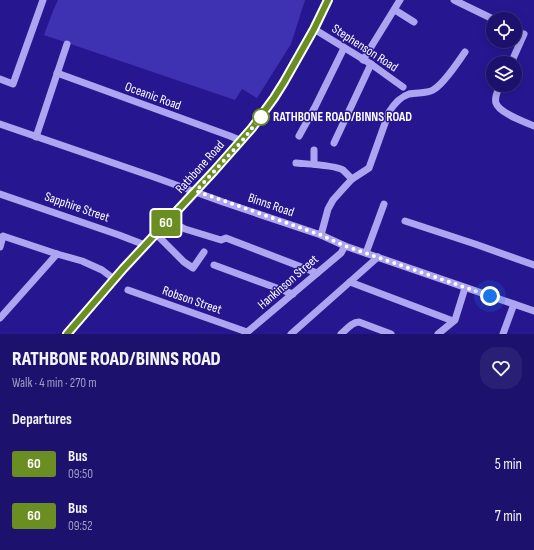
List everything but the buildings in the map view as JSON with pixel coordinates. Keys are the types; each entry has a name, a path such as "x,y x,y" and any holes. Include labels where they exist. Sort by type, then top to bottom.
{"main road":[{"name":"Rathbone Road","path":"67,334 114,279 242,141 274,98 314,29 328,0"}],"street":[{"path":"0,79 13,84 43,0"},
{"path":"363,60 400,0"},
{"path":"454,0 486,16"},
{"path":"395,10 414,22"},
{"name":"Stephenson Road","path":"314,29 371,64 403,87"},
{"path":"513,56 524,34"},
{"path":"36,137 67,44"},
{"path":"299,136 344,48"},
{"path":"321,235 328,209 333,200 352,179 369,168 389,112 393,105 401,98 410,94 424,93 434,90 441,84 465,52"},
{"path":"334,143 371,64"},
{"name":"Oceanic Road","path":"57,73 242,141"},
{"path":"498,92 496,103 499,108 534,126"},
{"name":"Binns Road","path":"0,124 196,191 321,235 345,246 534,311"},
{"path":"314,150 314,164"},
{"path":"296,163 338,168 343,170 352,179"},
{"name":"Sapphire Street","path":"0,194 145,245"},
{"path":"366,253 384,204"},
{"path":"168,220 185,228 221,240 226,238 316,273"},
{"path":"405,221 534,265"},
{"path":"156,234 184,262 193,268 204,252"},
{"path":"1,243 3,236 82,261 102,270 114,279"},
{"name":"Hankinson Street","path":"246,333 341,253 345,246"},
{"path":"0,318 57,254"},
{"path":"291,334 378,257"},
{"path":"214,265 293,294"},
{"path":"350,282 453,321"},
{"path":"438,334 455,320 465,288"},
{"name":"Robson Street","path":"128,290 246,333"},
{"path":"503,334 514,304"},
{"path":"341,334 356,322 389,334"}],"shaded area":[{"path":"58,0 305,0 291,44 257,98 242,89 235,100 44,35"}],"bus line":[{"name":"60","path":"67,334 123,269 214,171 263,114 284,82 314,29 328,0"}],"place":[{"name":"RATHBONE ROAD/BINNS ROAD","path":"261,117"}],"route":[{"path":"261,117 263,114 242,141 196,191 223,202 321,235 345,246 490,296"}]}
